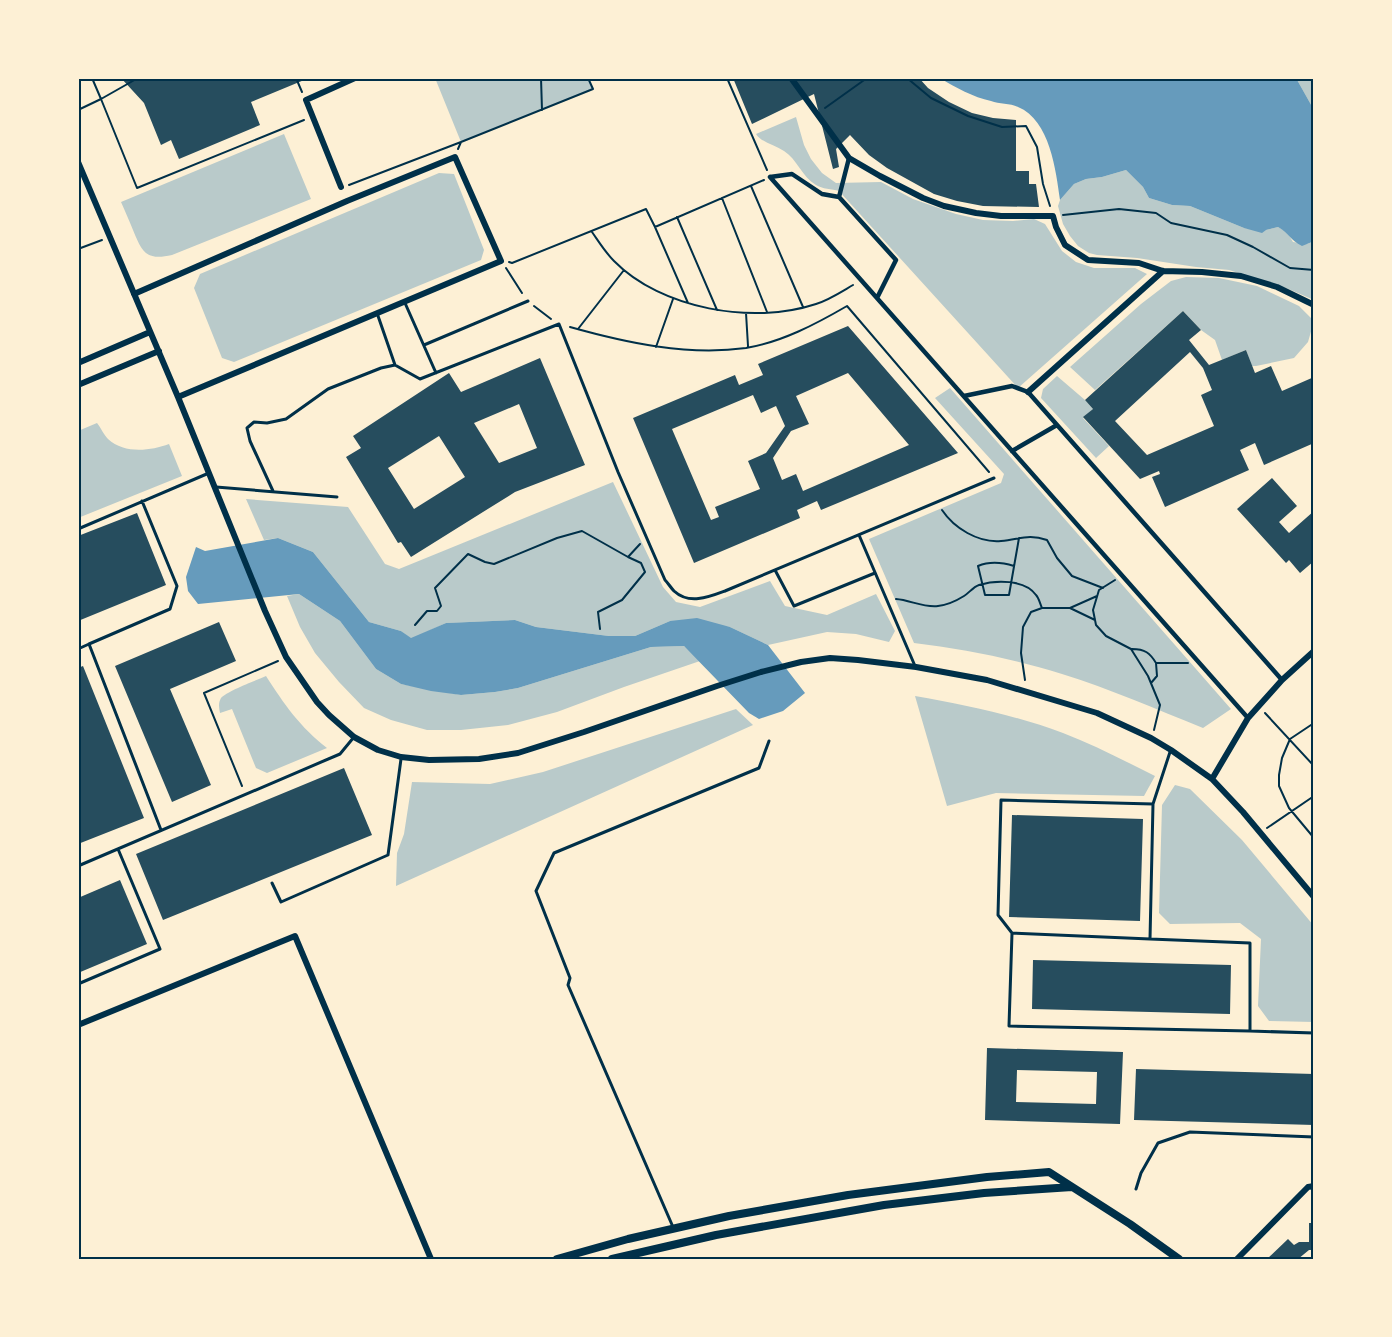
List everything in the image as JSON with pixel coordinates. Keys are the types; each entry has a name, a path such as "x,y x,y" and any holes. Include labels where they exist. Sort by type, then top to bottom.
{"street":[{"path":"341,187 306,100 355,78"},
{"path":"791,78 849,158 880,177 923,198 944,206 976,213 1001,216 1053,216 1065,245 1088,260 1139,263 1163,271 1241,276 1276,287 1314,305"},
{"path":"134,294 347,201 455,157 501,261 178,397"},
{"path":"839,197 849,158"},
{"path":"78,162 286,657 317,702 354,737 378,750 401,757 429,760 479,759 518,753 717,686 801,662 830,658 916,667 987,680 1097,713 1151,738 1212,779 1314,897"},
{"path":"770,177 792,174 822,194 839,197 896,260 877,298"},
{"path":"770,177 1248,718"},
{"path":"1028,392 1163,271"},
{"path":"78,363 150,332"},
{"path":"78,385 159,351"},
{"path":"964,396 1012,386 1028,392 1282,680"},
{"path":"1012,451 1057,425"},
{"path":"1212,779 1248,718 1282,680 1314,651"},
{"path":"78,1025 295,936 431,1259"},
{"path":"557,1259 628,1239 729,1216 848,1196 987,1177 1050,1172 1179,1259"},
{"path":"1237,1259 1308,1187 1314,1186"},
{"path":"612,1259 716,1235 884,1205 984,1193 1073,1187"}],"lane":[{"path":"405,301 436,372"},
{"path":"424,345 528,301"},
{"path":"377,313 395,365"},
{"path":"273,492 250,441 247,428 254,422 267,423 286,419 328,389 381,368 395,365 420,379 559,324 618,472 665,580 675,592 689,599 703,598 775,570 994,478"},
{"path":"78,529 209,473"},
{"path":"214,486 337,497"},
{"path":"78,649 170,609 177,586 142,501"},
{"path":"859,535 916,667"},
{"path":"775,570 794,606 875,573"},
{"path":"90,644 161,830"},
{"path":"78,866 340,754 354,737"},
{"path":"673,1228 568,985 570,978 536,891 554,853 759,768 769,741"},
{"path":"1150,939 1153,804 1171,750"},
{"path":"272,883 280,902 388,855 401,757"},
{"path":"1153,804 1001,800 998,915 1012,933 1009,1026 1314,1033"},
{"path":"78,984 160,949 118,849"},
{"path":"1012,933 1250,943 1250,1031"},
{"path":"1136,1189 1141,1173 1158,1143 1190,1132 1314,1137"}],"path":[{"path":"92,78 137,188 312,117"},
{"path":"78,110 138,78"},
{"path":"296,78 306,100"},
{"path":"541,78 542,110"},
{"path":"341,187 594,89 588,78"},
{"path":"655,227 770,177 727,78"},
{"path":"817,114 867,78"},
{"path":"907,78 931,98 968,116 1002,127 1026,126 1037,147 1043,184 1053,216 1119,209 1156,213 1171,223 1227,235 1290,268 1314,270"},
{"path":"455,157 461,142"},
{"path":"750,186 803,307"},
{"path":"722,198 767,312"},
{"path":"501,261 512,263 646,209 688,303"},
{"path":"677,217 717,310"},
{"path":"592,232 615,262 647,285 673,299 717,310 746,313 767,312 818,304 861,280"},
{"path":"78,249 110,236"},
{"path":"501,261 528,301 559,324 656,347 715,351 748,348 800,331 848,306 994,478"},
{"path":"578,329 624,270"},
{"path":"656,347 673,299"},
{"path":"746,313 748,348"},
{"path":"937,502 946,517 961,530 980,539 1000,542 1036,536 1047,540 1057,558 1072,576 1103,588"},
{"path":"415,626 427,611 437,611 441,606 435,588 468,554 494,564 557,538 582,531 642,563 645,572 622,600 597,612 600,629"},
{"path":"628,557 646,538"},
{"path":"1014,566 996,562 978,566 985,595 1009,595 1019,538"},
{"path":"1124,577 1099,591 1094,610 1096,625 1106,636 1131,649 1140,649 1150,653 1156,663 1157,676 1151,683"},
{"path":"888,601 893,598 921,605 937,606 964,596 977,586 1001,582 1021,583 1036,594 1042,608"},
{"path":"1026,692 1021,652 1023,627 1031,612 1042,608 1070,608 1097,596"},
{"path":"1070,608 1095,620"},
{"path":"1131,649 1151,683 1160,705 1151,738"},
{"path":"245,795 204,693 286,657"},
{"path":"1156,663 1200,663"},
{"path":"1259,706 1314,766"},
{"path":"1314,723 1290,739 1282,758 1279,775 1282,796 1314,838"},
{"path":"1314,779 1314,784"},
{"path":"1260,833 1314,796"}],"shaded area":[{"path":"435,78 588,78 593,89 461,142"},
{"path":"1296,78 1314,78 1314,110"},
{"path":"796,117 804,145 811,159 822,173 836,183 881,182 913,199 956,214 983,220 1034,219 1045,224 1062,251 1076,262 1094,268 1135,268 1147,274 1018,388 839,191 811,182 789,154 762,140 756,134"},
{"path":"284,134 311,199 172,255 151,256 142,249 121,202"},
{"path":"1126,170 1143,187 1149,198 1172,205 1190,206 1244,228 1266,230 1278,227 1287,232 1293,242 1307,244 1314,242 1314,300 1286,288 1229,270 1097,255 1078,246 1063,224 1058,206 1060,200 1074,184"},
{"path":"439,173 454,174 484,250 481,260 234,362 222,358 194,288 200,274"},
{"path":"1186,277 1219,278 1257,286 1299,306 1314,321 1308,342 1294,358 1256,366 1252,366 1246,350 1222,360 1215,340 1201,330 1183,311 1095,390 1070,367 1141,304 1171,281"},
{"path":"1057,376 1093,409 1083,418 1109,446 1096,458 1041,398 1043,389"},
{"path":"950,388 1231,709 1203,728 1080,680 1044,669 989,655 914,643 869,539 1001,483 1004,474 935,398"},
{"path":"97,423 108,439 122,447 137,450 169,444 182,476 78,518 78,431"},
{"path":"613,482 663,587 676,602 700,607 770,581 785,606 827,615 876,594 895,631 889,642 856,634 827,632 768,645 730,627 670,621 635,636 609,636 536,627 515,620 446,623 411,639 401,631 369,622 313,552 278,538 264,540 246,499 348,507 385,564 399,569"},
{"path":"299,594 340,621 376,669 401,684 461,695 518,688 651,647 684,646 700,661 557,712 508,725 461,730 427,730 391,720 364,708 339,682 315,653 300,627 287,596"},
{"path":"266,676 293,715 327,748 267,773 256,768 232,709 220,713 219,706 224,695"},
{"path":"915,696 990,711 1063,733 1155,776 1144,796 996,793 947,806"},
{"path":"736,709 753,725 396,886 397,853 404,834 412,782 490,784 543,772"},
{"path":"1175,785 1190,789 1242,840 1314,926 1314,1022 1269,1021 1258,1006 1261,939 1240,923 1170,924 1159,913 1162,805"}],"water":[{"path":"940,78 1296,78 1314,110 1314,242 1302,246 1278,227 1262,233 1190,206 1172,205 1149,198 1143,187 1126,170 1074,184 1060,200 1050,148 1038,123 1029,114 1015,106 971,95"},
{"path":"278,538 313,552 369,622 401,631 411,638 446,623 515,620 536,627 609,636 635,636 670,621 697,618 730,627 768,645 805,693 783,711 759,719 749,713 684,646 651,647 518,688 495,692 461,695 401,684 376,669 340,621 299,594 198,604 188,591 186,577 196,547 205,551"}],"building":[{"path":"121,78 145,78 148,81 155,78 309,78 251,102 260,125 179,159 171,140 161,145 144,103"},
{"path":"733,78 919,78 928,88 949,102 972,113 1016,120 1016,171 1029,171 1029,184 1036,184 1039,207 983,206 934,194 887,168 869,155 850,135 836,149 839,167 833,169 814,94 752,124"},
{"path":"1183,311 1201,330 1189,340 1209,365 1246,350 1255,373 1271,366 1282,391 1314,377 1314,443 1264,465 1255,443 1240,450 1249,470 1165,507 1152,477 1160,474 1159,471 1140,479 1083,417 1093,409 1085,400","holes":["1190,352 1203,368 1212,390 1201,395 1214,426 1147,455 1115,421"]},
{"path":"848,326 958,453 821,510 817,501 797,510 800,518 694,563 633,418 735,375 739,385 763,375 758,364","holes":["848,373 909,445 803,491 796,474 782,480 773,458 791,431 809,424 796,396","753,395 761,413 776,406 785,426 766,453 748,461 760,489 715,507 719,517 711,520 672,429"]},
{"path":"540,358 585,465 515,492 411,557 401,542 398,543 346,457 361,448 353,436 449,373 461,392","holes":["519,404 537,448 499,463 474,423","439,436 465,477 414,509 388,468"]},
{"path":"1272,478 1297,506 1279,522 1289,533 1314,511 1314,561 1300,573 1289,560 1286,563 1237,509"},
{"path":"137,513 166,585 78,621 78,536"},
{"path":"219,622 236,661 170,689 211,785 172,802 115,666"},
{"path":"83,666 144,818 78,844 78,668"},
{"path":"344,768 372,835 163,920 136,854"},
{"path":"1012,815 1143,819 1140,921 1009,917"},
{"path":"120,880 147,944 78,973 78,898"},
{"path":"1033,960 1231,965 1230,1014 1032,1009"},
{"path":"987,1048 1123,1052 1120,1124 985,1120","holes":["1017,1070 1097,1072 1096,1104 1016,1102"]},
{"path":"1136,1069 1314,1074 1314,1125 1134,1120"},
{"path":"1309,1223 1314,1223 1314,1250 1309,1250 1298,1259 1267,1259 1288,1239 1294,1245 1299,1242 1309,1242"}]}
